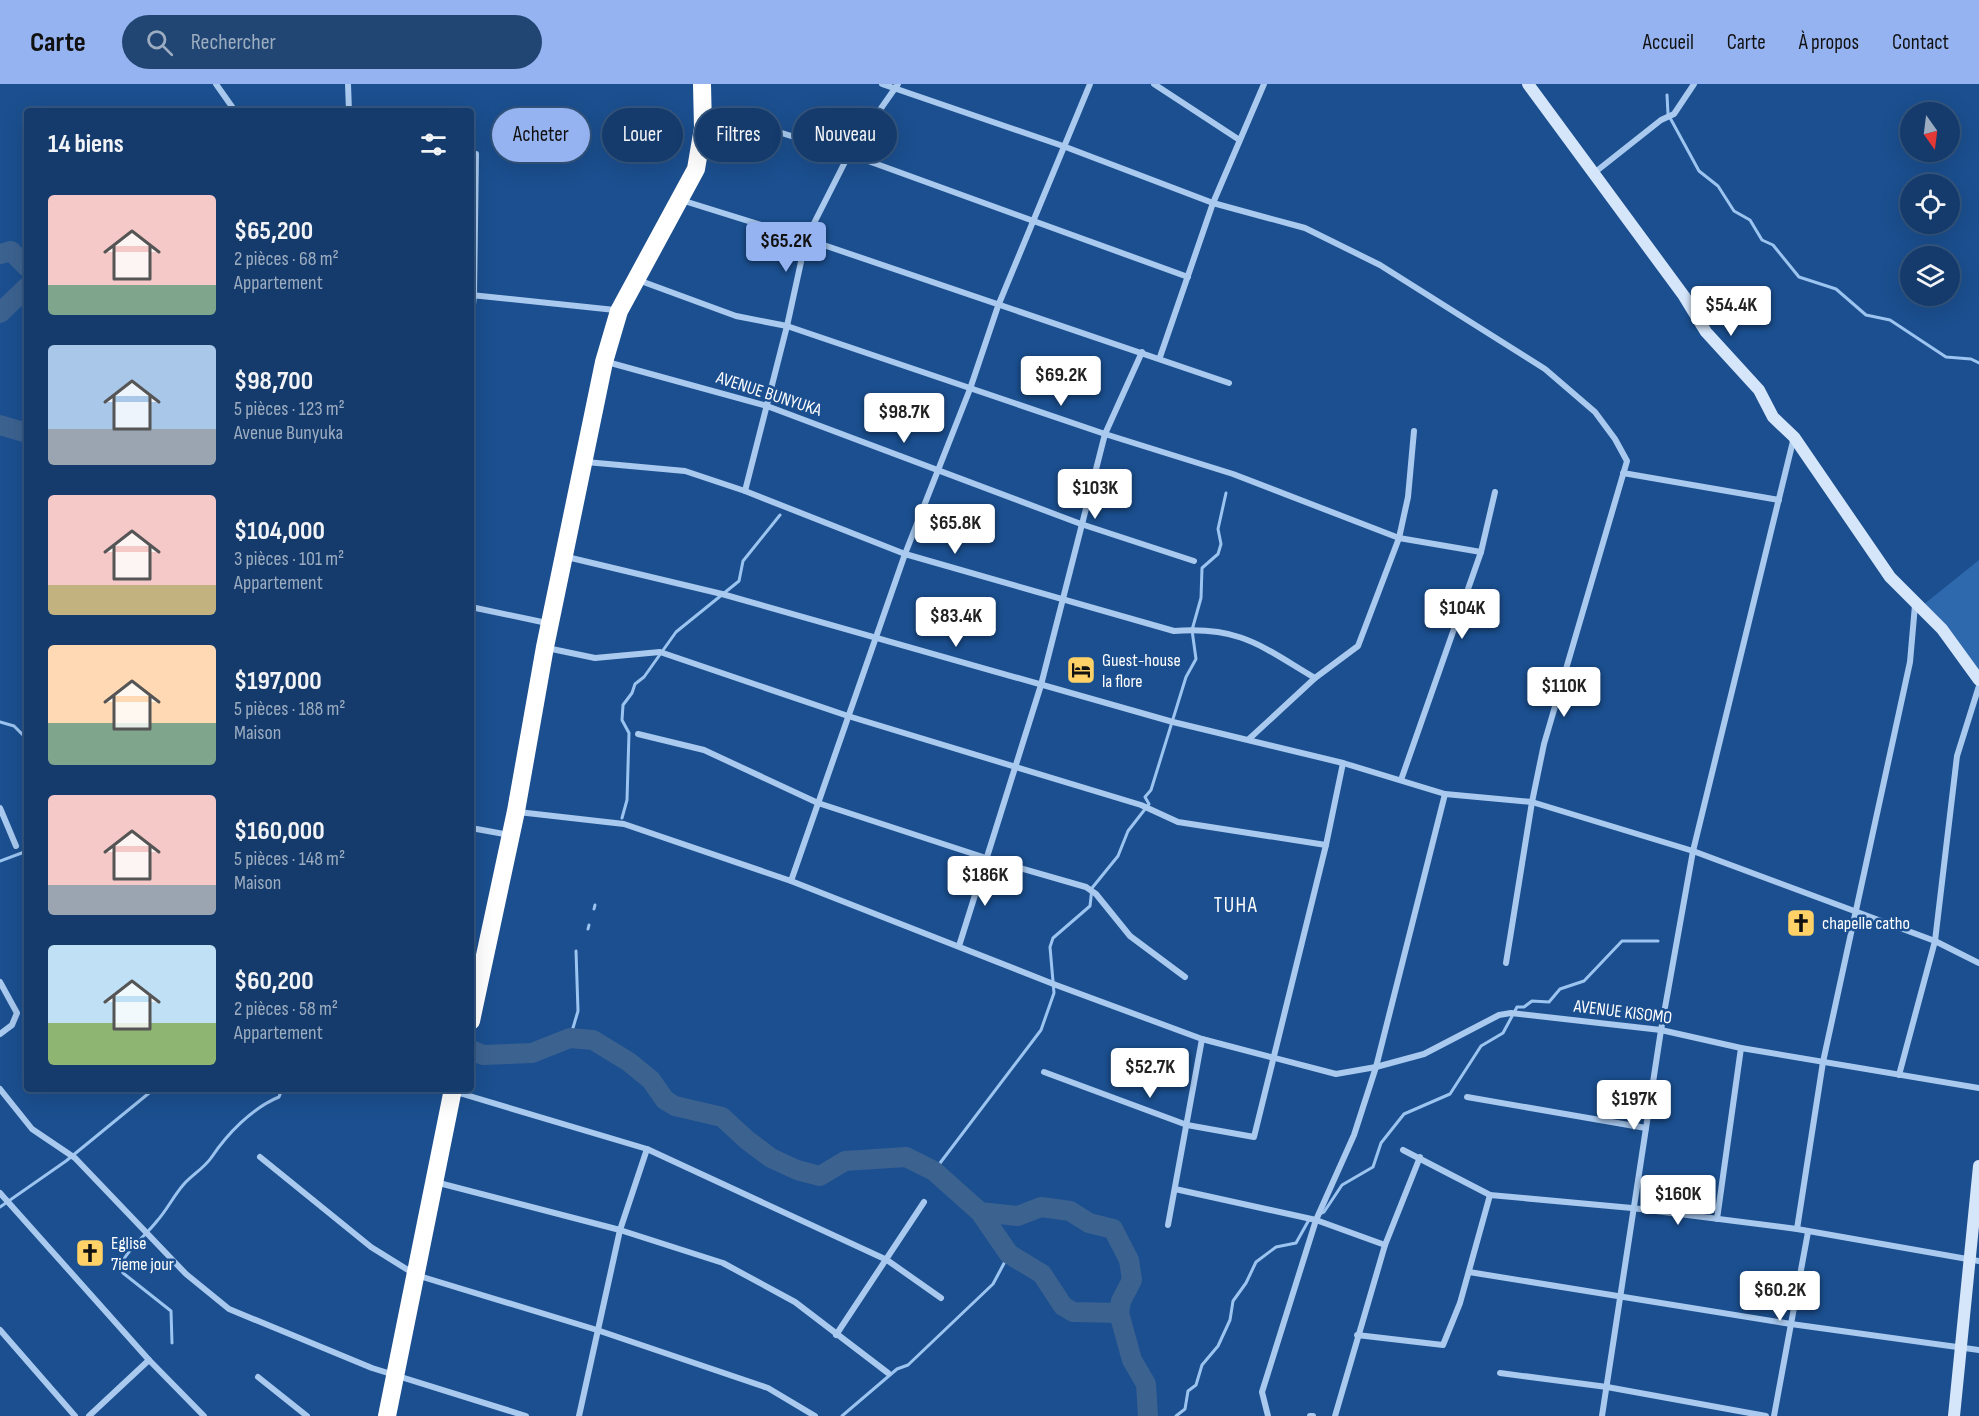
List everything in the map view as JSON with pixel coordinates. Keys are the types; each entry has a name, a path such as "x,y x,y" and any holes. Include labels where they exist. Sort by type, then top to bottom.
{"highway":[{"path":"702,84 703,108"},
{"path":"474,1007 516,812 545,647 604,362 619,311 681,200 697,162"},
{"path":"387,1416 453,1092"}],"street":[{"path":"216,84 233,108"},
{"path":"348,84 349,108"},
{"path":"882,84 897,86 1213,203 1305,228 1380,265 1545,369 1595,412 1615,439 1627,461 1544,744 1532,802 1506,963"},
{"path":"791,881 905,554 970,389 998,306 1090,84"},
{"path":"1154,84 1238,140"},
{"path":"1160,357 1213,203 1238,140 1264,84"},
{"path":"1528,84 1684,296 1706,332 1759,390 1773,417 1794,437 1890,577 1915,605 1942,629 1979,680"},
{"path":"1594,173 1661,120 1674,114 1694,84"},
{"path":"881,108 897,86"},
{"path":"474,187 476,154"},
{"path":"746,491 788,326 806,239 845,162"},
{"path":"870,162 1188,277"},
{"path":"681,200 806,239 998,306 1160,357 1229,383"},
{"path":"635,279 736,316 788,326 1105,434 1233,474 1399,537 1481,552"},
{"path":"474,295 619,311"},
{"path":"959,946 1041,685 1105,434 1142,352"},
{"name":"AVENUE BUNYUKA","path":"604,362 767,406 1081,524 1194,561"},
{"path":"1249,739 1315,678 1358,646 1399,537 1408,497 1414,431"},
{"path":"1602,1416 1660,1030 1693,851 1794,437"},
{"path":"584,462 686,471 746,491 905,554 1174,631 1220,631 1250,639 1315,678"},
{"path":"1623,473 1779,500"},
{"path":"1401,780 1481,552 1495,492"},
{"path":"564,556 722,594 1173,722 1343,763 1445,794 1532,802 1693,851 1935,940 1979,963"},
{"path":"1797,1229 1823,1062 1910,662 1915,605"},
{"path":"474,608 550,623"},
{"path":"545,647 595,658 662,653 848,716 1017,765 1141,805 1149,811 1178,822 1326,845"},
{"path":"1899,1075 1935,940 1957,756 1979,686"},
{"path":"638,734 704,750 818,803 988,859 1086,888 1096,894 1130,936 1185,977"},
{"path":"1044,1072 1186,1125 1254,1137 1326,845 1343,763"},
{"path":"1268,1416 1262,1392 1316,1220 1354,1135 1376,1067 1445,794"},
{"path":"0,808 16,846"},
{"name":"AVENUE KISOMO","path":"516,812 624,824 791,881 1202,1039 1336,1074 1376,1067 1424,1054 1498,1015 1511,1013 1660,1030 1741,1048 1979,1088"},
{"path":"474,829 511,835"},
{"path":"0,982 17,1013 12,1025 0,1034"},
{"path":"1168,1225 1202,1039"},
{"path":"1717,1219 1741,1048"},
{"path":"0,1089 32,1129 72,1156 186,1274 229,1309 372,1368 526,1416"},
{"path":"460,1092 647,1149 887,1260 941,1298"},
{"path":"1467,1097 1646,1128"},
{"path":"579,1416 620,1230 647,1149"},
{"path":"1402,1150 1420,1157 1490,1195 1632,1208 1797,1229 1974,1260"},
{"path":"260,1157 371,1247 416,1275 597,1330 768,1388 815,1416"},
{"path":"1335,1416 1385,1245 1420,1157"},
{"path":"1954,1416 1974,1260 1979,1166"},
{"path":"434,1181 620,1230 723,1263 795,1302 888,1373"},
{"path":"1175,1189 1316,1220 1385,1245"},
{"path":"0,1193 149,1360 204,1416"},
{"path":"1357,1335 1443,1345 1469,1272 1490,1195"},
{"path":"836,1335 924,1202"},
{"path":"1774,1416 1808,1232"},
{"path":"1469,1272 1621,1298 1979,1350"},
{"path":"0,1330 75,1416"},
{"path":"89,1416 149,1360"},
{"path":"1500,1373 1607,1387 1766,1416"},
{"path":"258,1377 307,1416"}],"shaded area":[{"path":"1979,560 1979,674 1945,642 1918,609"}],"waterway":[{"path":"1667,95 1668,114 1699,171 1718,186 1734,211 1750,220 1762,240 1773,245 1799,277 1836,289 1866,315 1890,320 1946,357 1971,359 1979,363"},
{"path":"0,254 11,251 24,264"},
{"path":"0,313 24,290"},
{"path":"0,425 24,432"},
{"path":"934,1171 1041,1030 1054,993 1050,947 1053,938 1090,906 1092,888 1118,856 1128,831 1149,804 1145,797 1151,790 1186,677 1196,659 1192,630 1201,598 1202,568 1218,554 1221,544 1218,529 1226,493"},
{"path":"622,818 627,800 629,733 622,720 623,705 632,693 635,684 644,677 676,632 739,581 743,561 780,515"},
{"path":"0,722 14,726 24,736"},
{"path":"0,861 24,852"},
{"path":"594,909 595,905"},
{"path":"588,929 589,925"},
{"path":"1319,1214 1324,1212 1342,1185 1373,1167 1381,1143 1404,1114 1450,1094 1481,1046 1503,1033 1517,1007 1524,1007 1532,1001 1549,1002 1560,989 1584,981 1622,941 1658,941"},
{"path":"570,1038 578,1011 576,951"},
{"path":"474,1051 483,1055 532,1053 570,1038 593,1040 629,1062 651,1080 665,1100 675,1106 722,1117 771,1158 797,1170 820,1176 845,1161 906,1157 934,1171 980,1212 1018,1216 1041,1207 1070,1211 1089,1223 1113,1229 1129,1260 1132,1280 1121,1301 1119,1313 1132,1360 1146,1384 1148,1416"},
{"path":"0,1207 66,1161 150,1092"},
{"path":"172,1343 171,1311 123,1273 120,1267 122,1262 161,1217 184,1184 208,1162 232,1131 259,1108 279,1097 281,1092"},
{"path":"980,1212 1009,1254 1042,1274 1063,1306 1073,1312 1119,1313"},
{"path":"1176,1416 1185,1409 1188,1391 1196,1385 1202,1365 1218,1346 1230,1320 1233,1301 1246,1283 1256,1262 1276,1247 1296,1243 1310,1218"},
{"path":"842,1416 897,1369 908,1365 993,1284 1009,1254"}],"place":[{"name":"Guest-house la flore","path":"1081,670"},
{"name":"chapelle catho","path":"1801,923"},
{"name":"Eglise 7ieme jour","path":"90,1253"}],"district":[{"name":"TUHA","path":"1236,905"}]}
